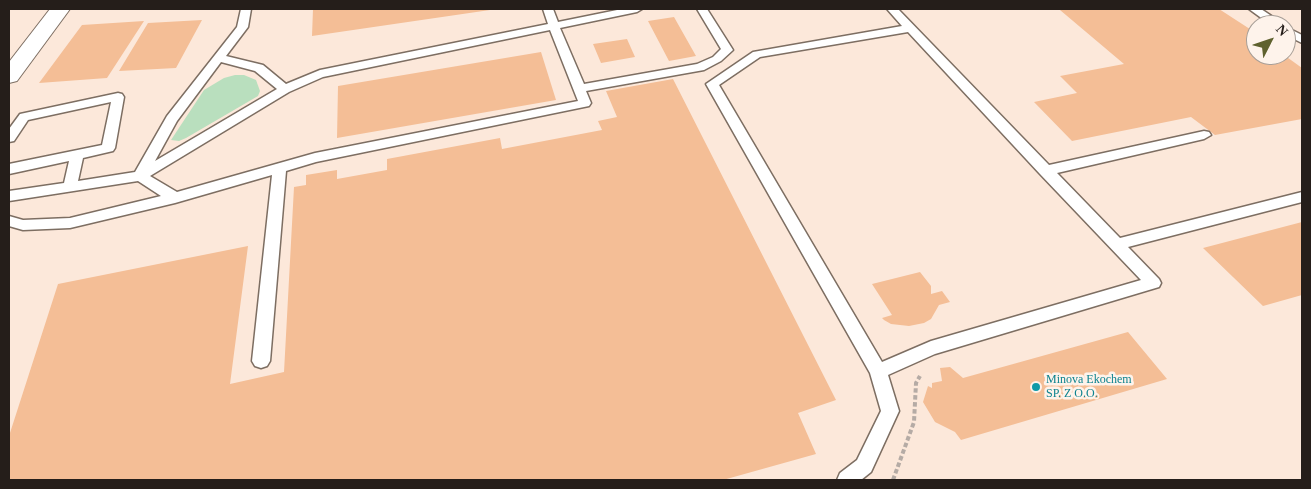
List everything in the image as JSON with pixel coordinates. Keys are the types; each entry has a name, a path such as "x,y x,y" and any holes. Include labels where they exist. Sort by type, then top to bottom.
{"street":[{"path":"9,76 60,9"}],"lane":[{"path":"140,176 172,119 242,27 246,9"},
{"path":"9,221 23,225 70,223 174,198 315,158 585,103 548,9"},
{"path":"9,196 70,185 140,176 285,89 320,74 637,9"},
{"path":"579,89 700,67 717,58 727,50 702,9"},
{"path":"878,371 931,348 1153,283 892,9"},
{"path":"847,480 864,466 890,411 878,371 712,84 756,54 911,28"},
{"path":"218,58 260,68 285,89"},
{"path":"9,138 24,117 118,97 108,148 9,169"},
{"path":"1045,171 1204,135"},
{"path":"70,185 78,155"},
{"path":"261,361 279,169"},
{"path":"140,176 174,198"},
{"path":"1116,245 1302,197"}],"shaded area":[{"path":"9,9 1302,9 1302,480 9,480"}],"green space":[{"path":"244,75 256,80 260,91 258,96 186,138 179,141 171,140 204,90 224,78"}],"building":[{"path":"313,9 490,9 490,10 312,36"},
{"path":"1219,9 1246,27 1246,65 1296,64 1302,68 1302,119 1215,135 1191,117 1072,141 1034,102 1077,93 1060,76 1124,64 1060,10"},
{"path":"674,17 696,56 669,61 648,21"},
{"path":"202,20 176,68 119,71 148,23"},
{"path":"144,21 107,78 39,83 82,25"},
{"path":"627,39 635,57 601,63 593,44"},
{"path":"541,52 556,100 337,138 338,86"},
{"path":"673,79 836,400 798,413 816,454 723,480 9,480 9,436 58,284 248,246 230,384 284,372 294,187 306,185 306,175 337,170 337,179 387,170 387,159 500,138 502,149 602,130 598,121 617,117 606,91"},
{"path":"1302,222 1302,295 1263,306 1203,248"},
{"path":"920,272 931,286 931,294 942,291 950,302 939,305 931,319 924,323 909,326 891,324 884,320 882,318 892,315 872,284"},
{"name":"Minova Ekochem SP. Z O.O.","path":"1128,332 1167,379 961,440 955,432 935,422 923,402 928,386 932,388 932,383 942,381 940,368 950,367 963,378"}],"place":[{"name":"Minova Ekochem SP. Z O.O.","path":"1036,387"}]}
